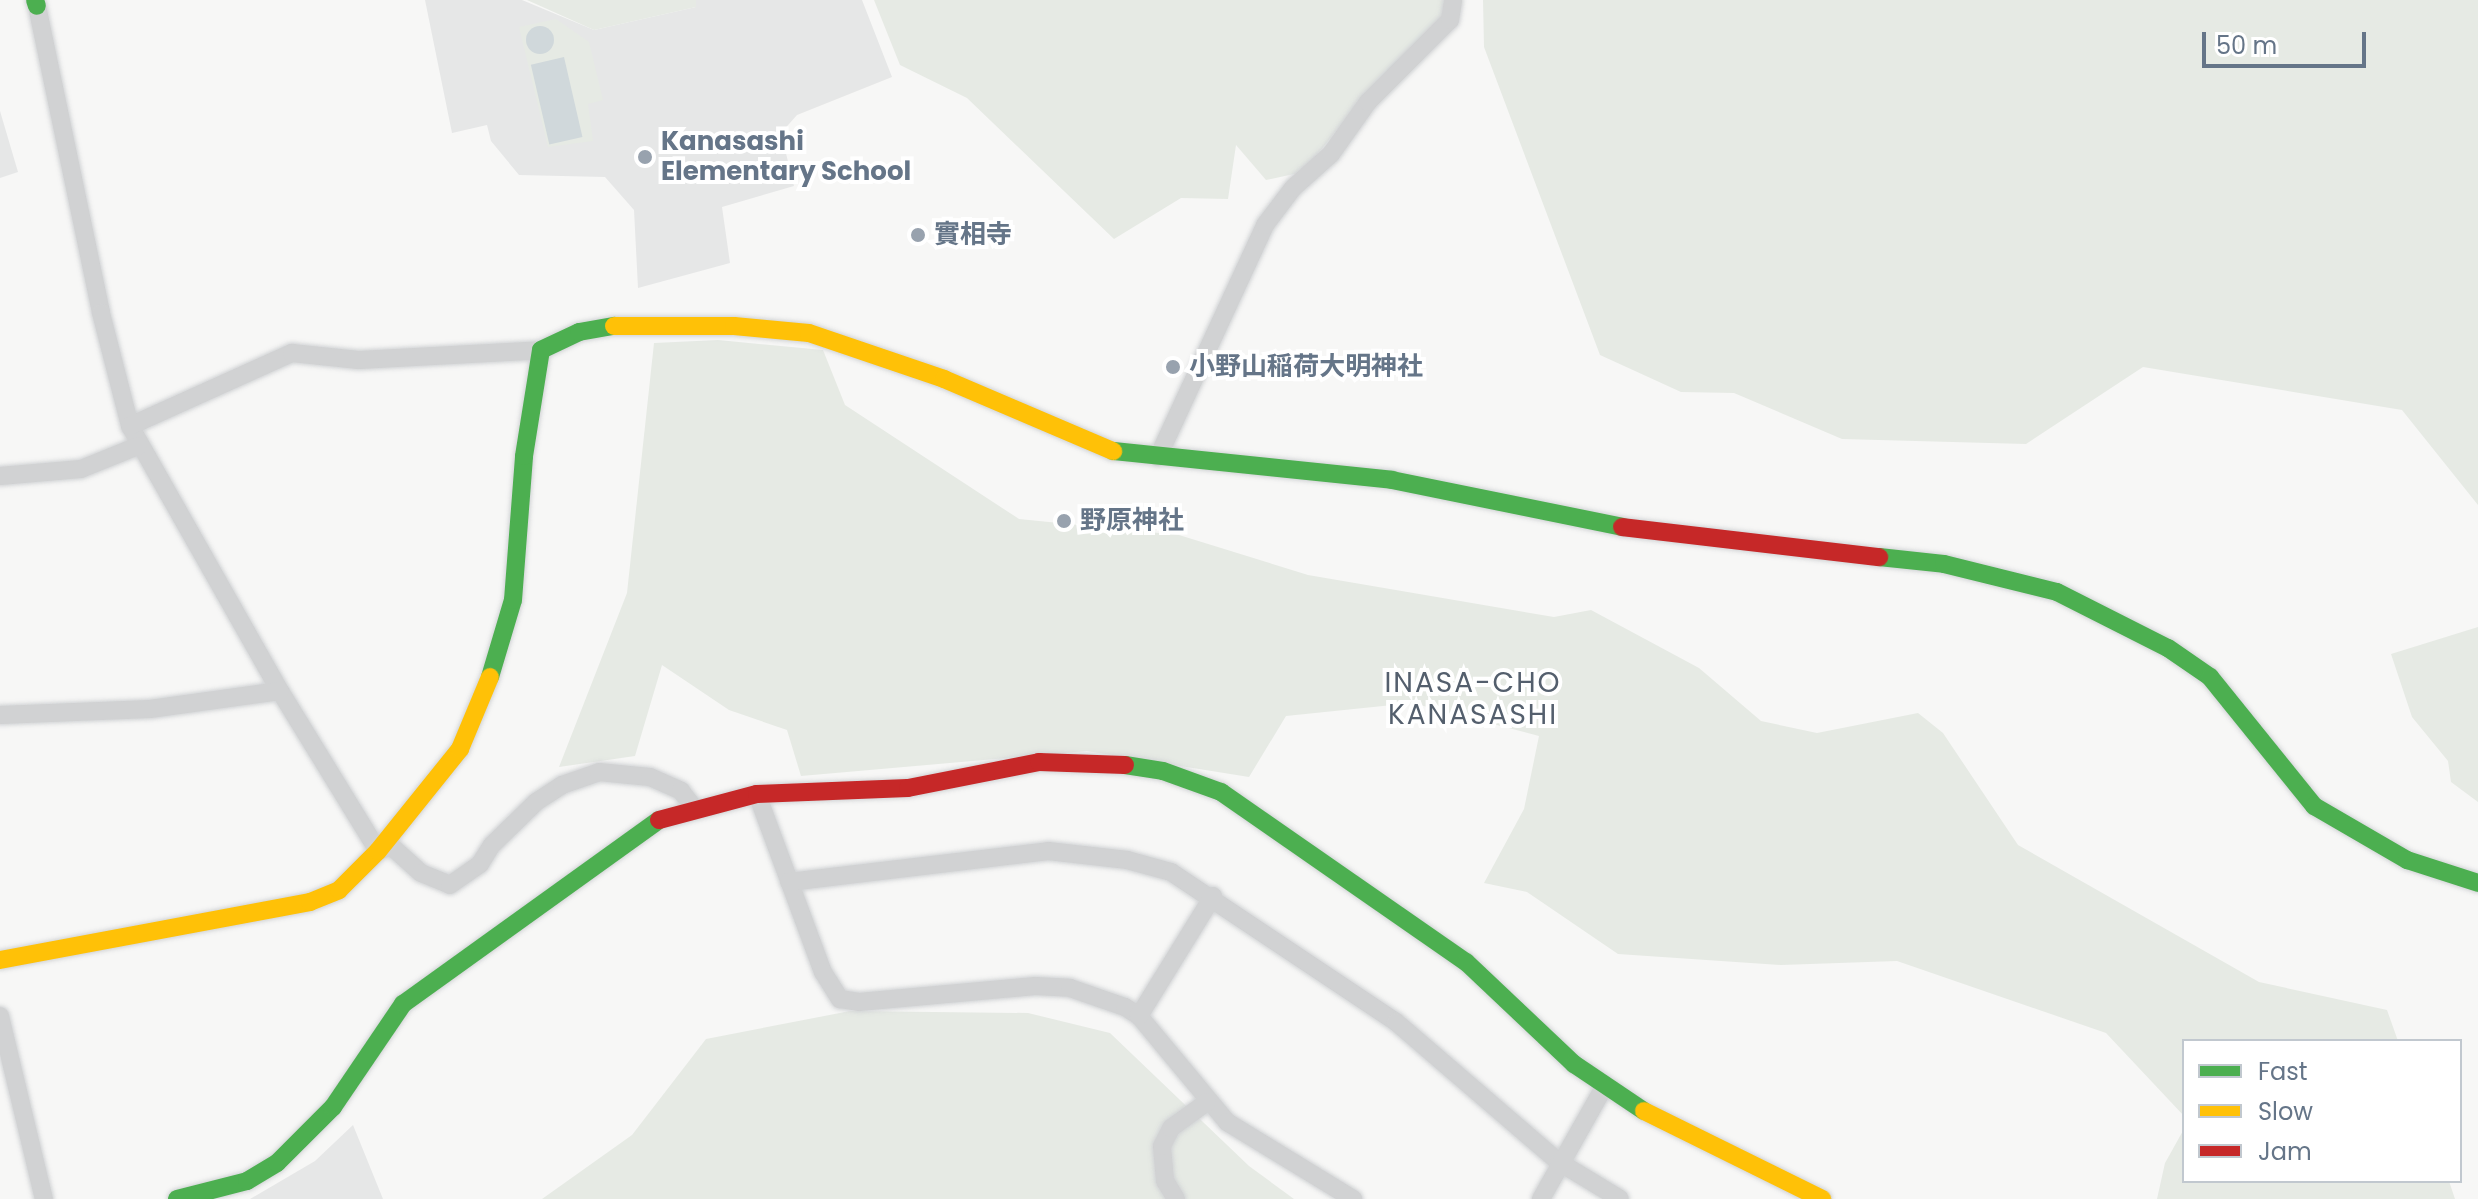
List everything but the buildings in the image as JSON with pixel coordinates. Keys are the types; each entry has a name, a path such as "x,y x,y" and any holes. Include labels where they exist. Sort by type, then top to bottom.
{"street":[{"path":"1158,457 1265,225 1293,188 1331,154 1368,102 1406,70 1450,20 1453,0"},
{"path":"36,3 101,313 138,446 280,691 378,851"},
{"path":"130,426 292,353 359,360 541,350 579,332 609,326 734,326 809,333 959,385 1085,443 1123,455 1392,480 1569,519 1709,540 1944,564 2057,592 2168,648 2210,677 2323,812 2407,860 2478,883"},
{"path":"0,960 310,902 339,890 378,851 460,749 488,684 513,600 526,442 541,350"},
{"path":"0,476 81,469 138,446"},
{"path":"0,715 150,709 280,691"},
{"path":"177,1199 247,1181 277,1163 333,1107 403,1004 637,832 692,805 757,794 908,788 1039,762 1102,761 1163,771 1221,792 1455,953 1604,1087 1668,1127 1822,1199"},
{"path":"378,851 391,846 421,873 450,885 480,864 536,802 562,785 599,772 650,777 681,791 692,805"},
{"path":"757,794 823,972 840,999 859,1002 1047,986 1070,988 1139,1016 1207,1102 1227,1122 1353,1199"},
{"path":"789,882 1048,851 1142,864 1171,872 1213,896 1396,1022 1559,1162 1620,1199"},
{"path":"1139,1016 1213,896"},
{"path":"0,1016 44,1199"},
{"path":"1541,1199 1559,1162 1604,1087"},
{"path":"1176,1199 1165,1181 1162,1146 1171,1128 1207,1102"}],"shaded area":[{"name":"Kanasashi Elementary School","path":"425,0 522,0 594,30 696,7 696,0 862,0 892,77 797,115 781,133 794,186 722,207 730,263 638,288 634,210 605,177 519,175 491,141 487,125 452,133"},
{"path":"527,0 696,0 696,7 594,30"},
{"path":"874,0 1452,0 1450,20 1379,78 1303,172 1266,180 1236,145 1228,199 1181,198 1114,239 967,98 900,65"},
{"path":"1483,0 2478,0 2478,505 2402,410 2143,367 2026,444 1842,439 1734,393 1681,392 1600,355 1484,47"},
{"path":"556,19 589,42 603,100 588,104 593,141 548,147 519,27"},
{"path":"540,26 550,30 554,40 550,50 540,54 530,50 526,40 530,30"},
{"path":"564,57 582,137 549,145 531,65"},
{"path":"0,111 18,172 0,178"},
{"path":"718,340 823,350 845,405 1019,519 1179,535 1308,575 1554,617 1591,610 1699,668 1761,721 1817,733 1918,713 1943,733 2018,845 2259,982 2387,1010 2397,1039 2182,1039 2182,1114 2106,1033 1897,961 1781,965 1618,954 1527,892 1484,883 1524,809 1539,736 1412,703 1286,716 1249,777 1087,751 801,776 787,730 729,710 662,665 635,756 559,767 627,593 654,343"},
{"path":"2478,627 2478,802 2451,782 2448,761 2412,717 2391,654"},
{"path":"850,1011 1028,1013 1110,1033 1249,1166 1294,1199 542,1199 632,1135 706,1039"},
{"path":"353,1125 383,1199 250,1199 315,1161"},
{"path":"2182,1133 2182,1183 2450,1183 2455,1199 2157,1199 2165,1163"}],"traffic: fast":[{"path":"35,0 37,6"},
{"path":"490,677 513,600 524,456 541,350 579,332 614,326"},
{"path":"1113,451 1392,480 1622,527"},
{"path":"1879,557 1944,564 2057,592 2168,648 2210,677 2314,806 2407,860 2478,883"},
{"path":"1125,765 1163,771 1221,792 1466,962 1574,1064 1644,1111"},
{"path":"177,1199 247,1181 277,1163 333,1107 403,1004 659,820"}],"traffic: slow":[{"path":"614,326 734,326 809,333 944,379 1113,451"},
{"path":"0,960 310,902 339,890 378,851 460,749 490,677"},
{"path":"1644,1111 1822,1199"}],"traffic: jam":[{"path":"1622,527 1879,557"},
{"path":"659,820 757,794 908,788 1039,762 1125,765"}],"place":[{"name":"Kanasashi Elementary School","path":"645,157"},
{"name":"實相寺","path":"918,235"},
{"name":"小野山稲荷大明神社","path":"1173,367"},
{"name":"野原神社","path":"1064,521"}],"district":[{"name":"INASA-CHO KANASASHI","path":"1473,699"}]}
